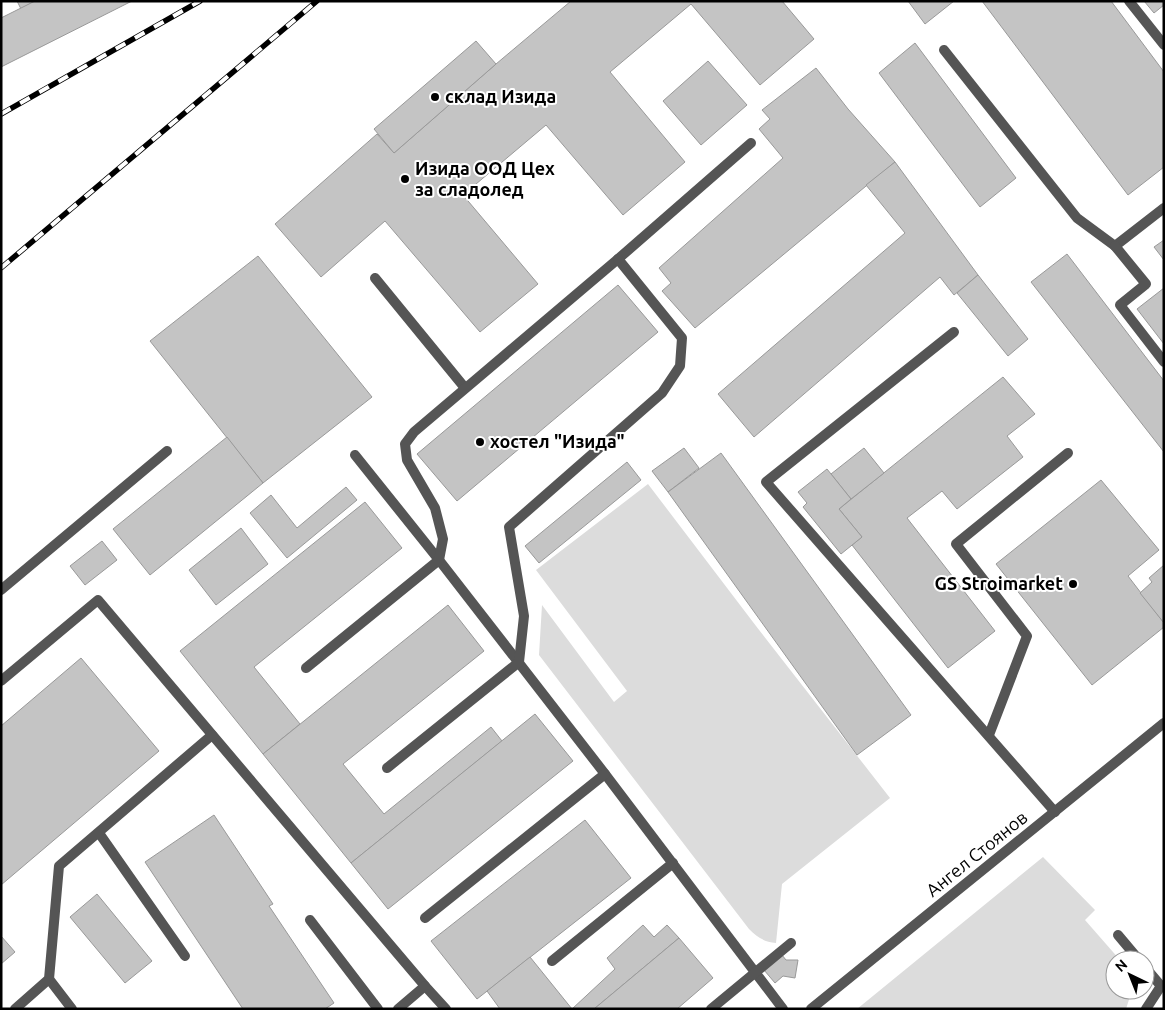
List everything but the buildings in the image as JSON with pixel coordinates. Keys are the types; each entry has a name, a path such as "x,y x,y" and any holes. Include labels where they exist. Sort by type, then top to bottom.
{"street":[{"path":"1129,1 1164,45"},
{"path":"944,50 1077,218 1116,246 1146,284 1120,305 1164,362"},
{"path":"306,668 439,560 443,539 435,508 406,460 405,444 414,432 751,143"},
{"path":"1116,246 1164,208"},
{"path":"387,768 519,662 524,616 509,527 662,393 680,366 682,338 618,259"},
{"path":"375,278 465,388"},
{"path":"954,332 766,482 1055,812"},
{"path":"1,590 167,451"},
{"path":"988,735 1027,636 956,544 1068,454"},
{"path":"355,455 519,662 783,1009"},
{"path":"1,680 98,600 446,1009"},
{"name":"Ангел Стоянов","path":"811,1009 1164,723"},
{"path":"72,1009 49,979 59,866 212,735"},
{"path":"426,918 605,774"},
{"path":"99,833 186,956"},
{"path":"552,961 673,863"},
{"path":"310,920 378,1009"},
{"path":"1118,935 1131,950"},
{"path":"711,1009 791,943"},
{"path":"15,1009 49,979"},
{"path":"1155,979 1161,986 1155,995"},
{"path":"398,1009 425,986"}],"shaded area":[{"path":"648,484 890,798 782,884 776,943 761,939 749,929 539,655 542,605 614,702 627,691 536,570"},
{"path":"1043,857 1095,910 1085,920 1111,950 1105,950 1105,1000 1129,1000 1126,1009 857,1009"}],"railway":[{"path":"1,114 200,1"},
{"path":"1,268 317,1"}],"place":[{"name":"склад Изида","path":"435,97"},
{"name":"Изида ООД Цех за сладолед","path":"405,179"},
{"name":"хостел \"Изида\"","path":"480,442"},
{"name":"GS Stroimarket","path":"1073,584"}]}
